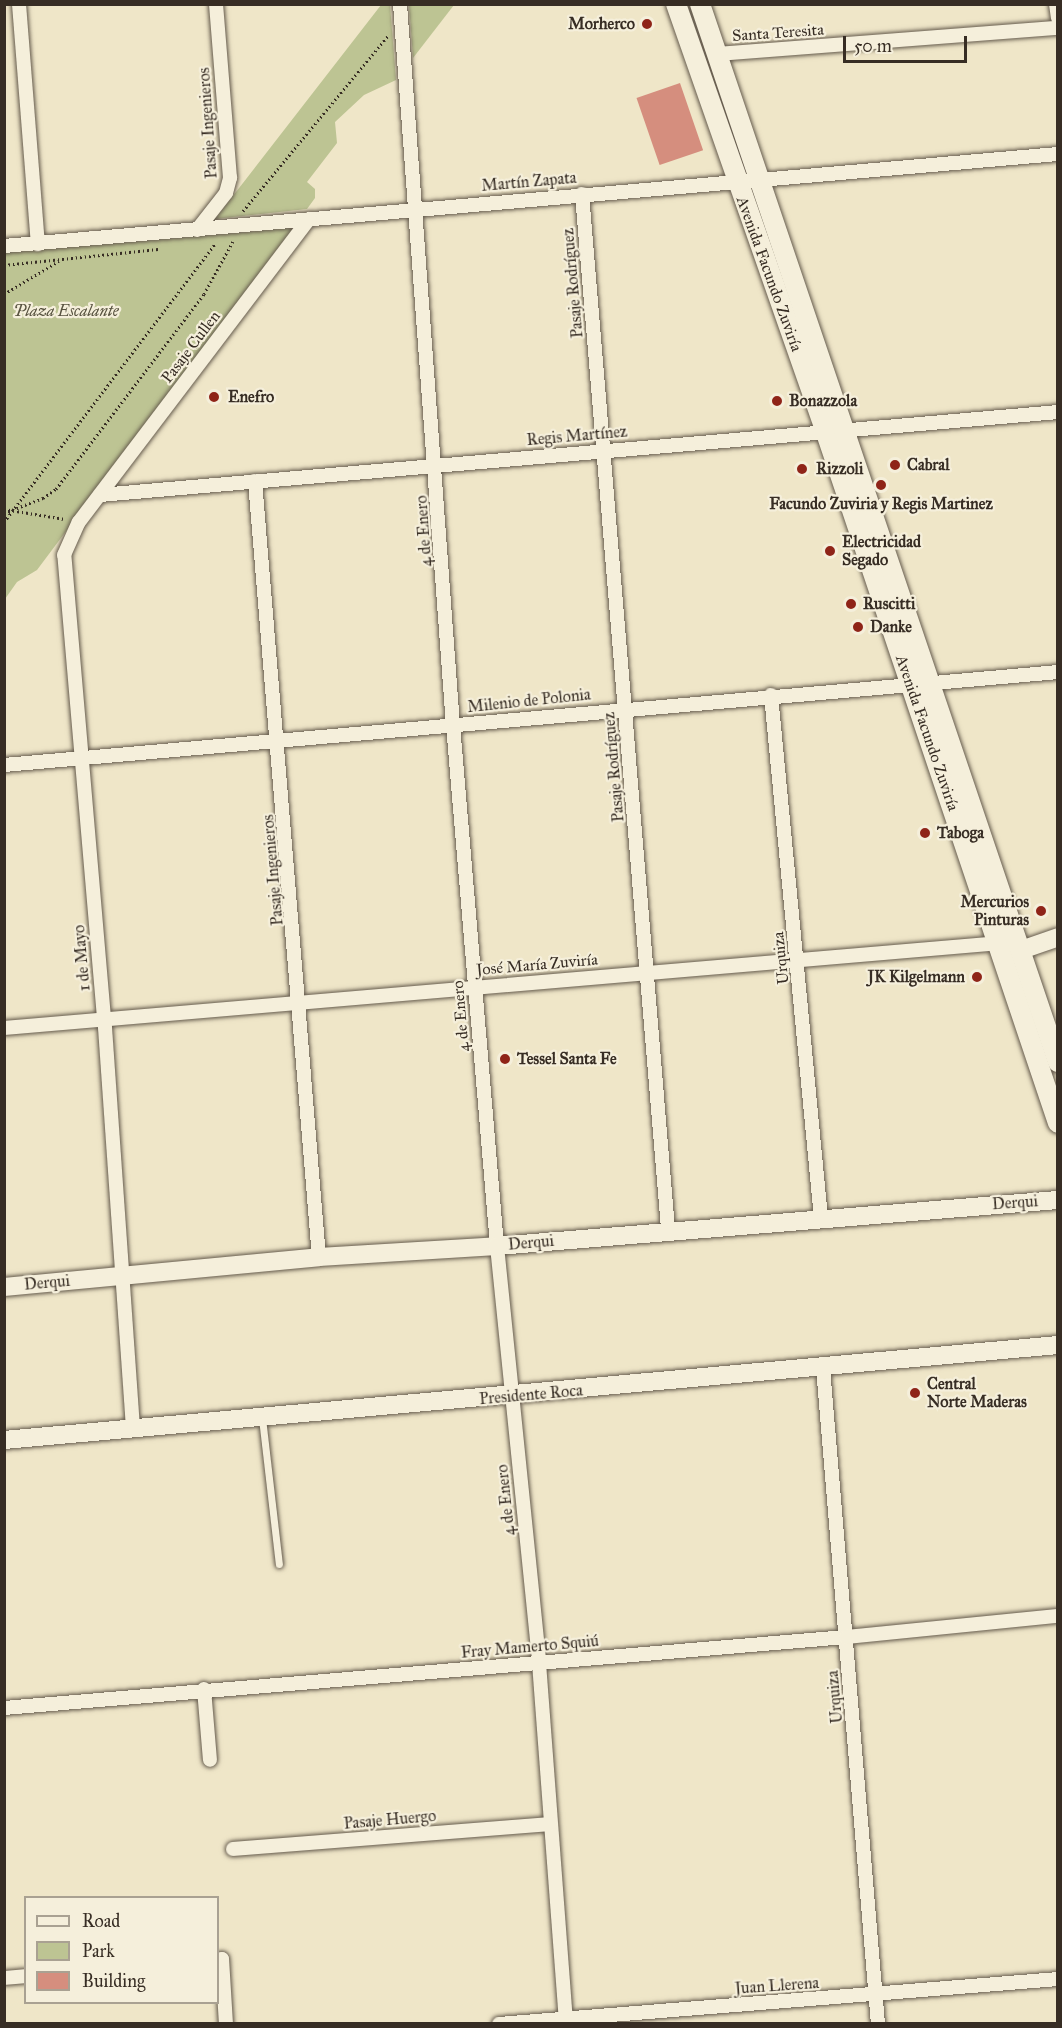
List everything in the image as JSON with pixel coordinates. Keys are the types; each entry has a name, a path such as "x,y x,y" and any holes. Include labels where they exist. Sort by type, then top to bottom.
{"main road":[{"name":"Avenida Facundo Zuviría","path":"676,4 736,182 834,429"},
{"name":"Avenida Facundo Zuviría","path":"699,4 759,179 834,429 919,682 1058,1123"},
{"name":"Avenida Facundo Zuviría","path":"919,682 1021,950 1058,1062"}],"street":[{"path":"19,4 38,244"},
{"name":"Pasaje Ingenieros","path":"197,230 226,193 230,178 216,4"},
{"name":"4 de Enero","path":"400,4 437,466 453,725 496,1246 538,1663 566,2021"},
{"path":"1056,4 1058,18"},
{"name":"Santa Teresita","path":"717,54 1058,28"},
{"name":"Martín Zapata","path":"4,246 1058,154"},
{"name":"Pasaje Rodríguez","path":"582,194 649,972 668,1230"},
{"name":"Pasaje Cullen","path":"100,495 309,219"},
{"name":"Regis Martínez","path":"100,495 834,429 1058,412"},
{"name":"Pasaje Ingenieros","path":"255,481 279,742 319,1257"},
{"name":"1 de Mayo","path":"100,495 71,536 64,562 104,1018 133,1428"},
{"name":"Milenio de Polonia","path":"4,765 279,742 771,695 1058,672"},
{"name":"Urquiza","path":"771,695 821,1218"},
{"path":"1000,943 1021,950 1058,937"},
{"name":"José María Zuviría","path":"4,1028 1000,943"},
{"name":"Derqui","path":"4,1287 319,1257 496,1246 668,1230 1058,1200"},
{"name":"Presidente Roca","path":"4,1440 823,1368 1058,1345"},
{"name":"Urquiza","path":"823,1368 878,2024"},
{"name":"Fray Mamerto Squiú","path":"4,1708 204,1689 846,1637 1058,1616"},
{"path":"204,1689 210,1760"},
{"name":"Pasaje Huergo","path":"232,1849 550,1824"},
{"path":"220,1960 226,2024"},
{"path":"4,1978 24,1976"},
{"name":"Juan Llerena","path":"499,2024 566,2021 1058,1979"}],"lane":[{"path":"262,1418 279,1564"}],"path":[{"path":"4,522 216,243 402,19"},
{"path":"13,510 56,489 190,313 234,241 205,244"},
{"path":"4,265 160,249"},
{"path":"4,294 61,260"},
{"path":"4,511 13,510 80,522"}],"green space":[{"path":"381,5 390,5 396,80 364,95 335,122 337,143 307,182 315,189 315,198 307,209 215,219"},
{"path":"409,5 454,5 413,58"},
{"name":"Plaza Escalante","path":"293,228 37,570 17,582 5,599 4,253"}],"building":[{"path":"680,83 703,150 660,165 637,98"}],"place":[{"name":"Morherco","path":"647,24"},
{"name":"Enefro","path":"214,397"},
{"name":"Bonazzola","path":"777,401"},
{"name":"Cabral","path":"895,465"},
{"name":"Rizzoli","path":"802,469"},
{"name":"Facundo Zuviria y Regis Martinez","path":"881,485"},
{"name":"Electricidad Segado","path":"830,551"},
{"name":"Ruscitti","path":"851,604"},
{"name":"Danke","path":"858,627"},
{"name":"Taboga","path":"925,833"},
{"name":"Mercurios Pinturas","path":"1041,911"},
{"name":"JK Kilgelmann","path":"977,977"},
{"name":"Tessel Santa Fe","path":"505,1059"},
{"name":"Central Norte Maderas","path":"915,1393"}]}
